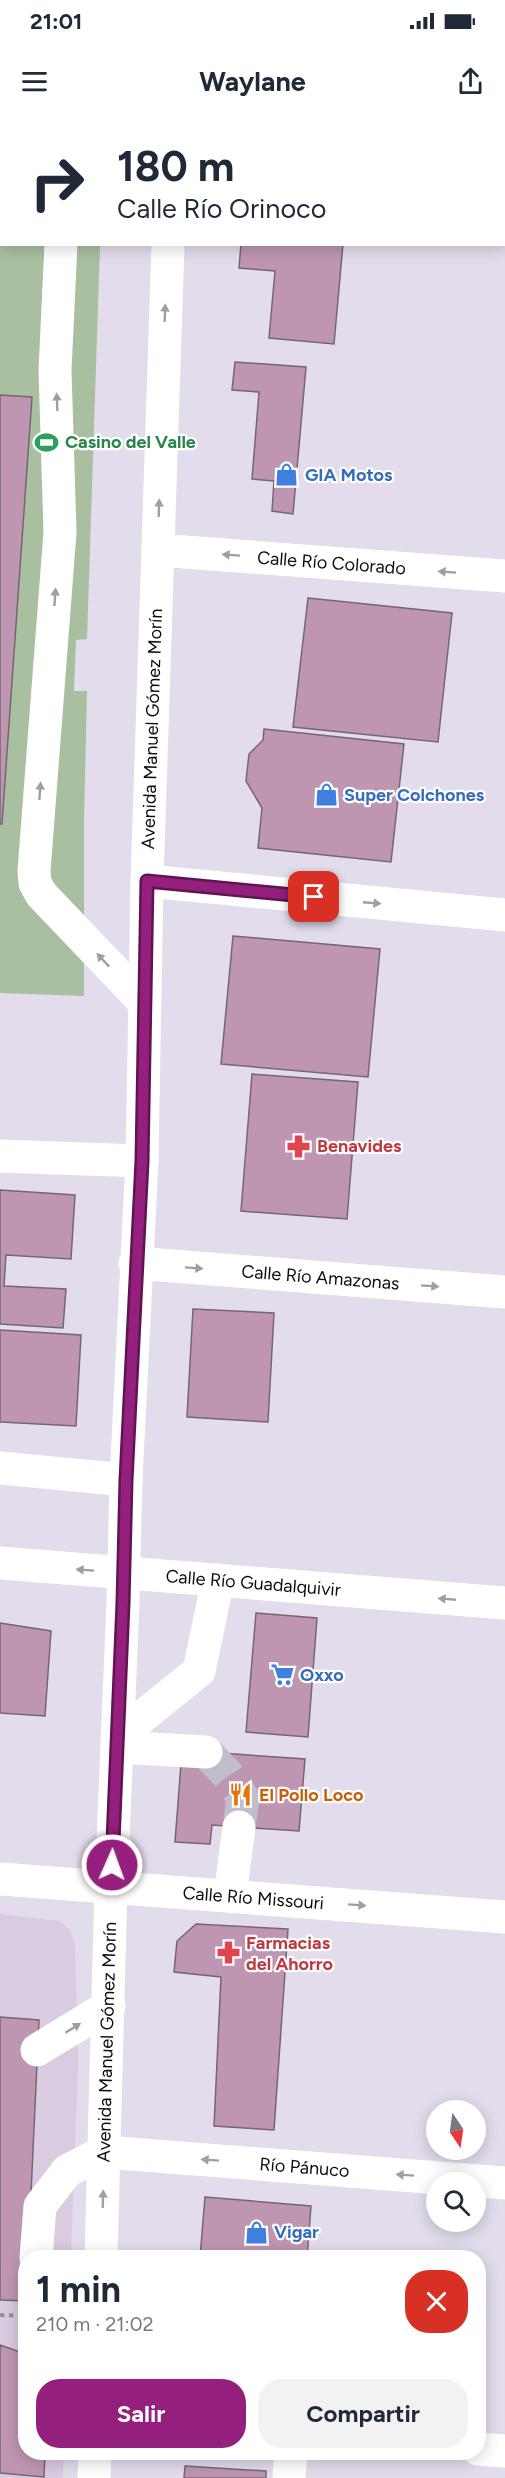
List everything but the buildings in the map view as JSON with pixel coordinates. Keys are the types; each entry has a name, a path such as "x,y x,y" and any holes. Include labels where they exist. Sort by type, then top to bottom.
{"street":[{"path":"61,246 55,370 60,532 34,871 35,883 41,894 144,1002"},
{"name":"Avenida Manuel Gómez Morín","path":"101,2250 111,1886 126,1480 135,1263 142,1161 147,881 168,246"},
{"name":"Calle Río Colorado","path":"158,550 505,576"},
{"path":"147,881 505,915"},
{"path":"0,1156 142,1161"},
{"name":"Calle Río Amazonas","path":"135,1263 505,1292"},
{"path":"0,1468 126,1480"},
{"name":"Calle Río Guadalquivir","path":"0,1563 505,1603"},
{"path":"117,1742 199,1671 218,1580"},
{"path":"117,1742 206,1752"},
{"path":"230,1896 239,1827"},
{"name":"Calle Río Missouri","path":"0,1879 505,1917"},
{"path":"37,2050 109,2006"},
{"path":"37,2250 40,2206 67,2171 104,2152"},
{"name":"Río Pánuco","path":"104,2152 505,2183"},
{"path":"486,2450 505,2451"},
{"path":"94,2460 94,2478"},
{"path":"289,2478 290,2460"}],"path":[{"path":"0,2315 18,2316"}],"shaded area":[{"path":"0,1914 60,1921 70,1930 75,1945 78,2063 71,2250 18,2250 18,2460 64,2460 63,2478 0,2478"}],"green space":[{"name":"Casino del Valle","path":"0,246 100,246 87,639 76,640 74,691 87,691 84,996 0,993"}],"tunnel":[{"path":"206,1752 228,1775 243,1798 239,1827"}],"place":[{"name":"Casino del Valle","path":"47,442"},
{"name":"GIA Motos","path":"287,475"},
{"name":"Super Colchones","path":"326,795"},
{"name":"Benavides","path":"299,1146"},
{"name":"Oxxo","path":"282,1675"},
{"name":"El Pollo Loco","path":"241,1795"},
{"name":"Farmacias del Ahorro","path":"228,1953"},
{"name":"Vigar","path":"256,2232"}],"route":[{"path":"112,1865 135,1263 142,1161 147,881 314,897"}]}
